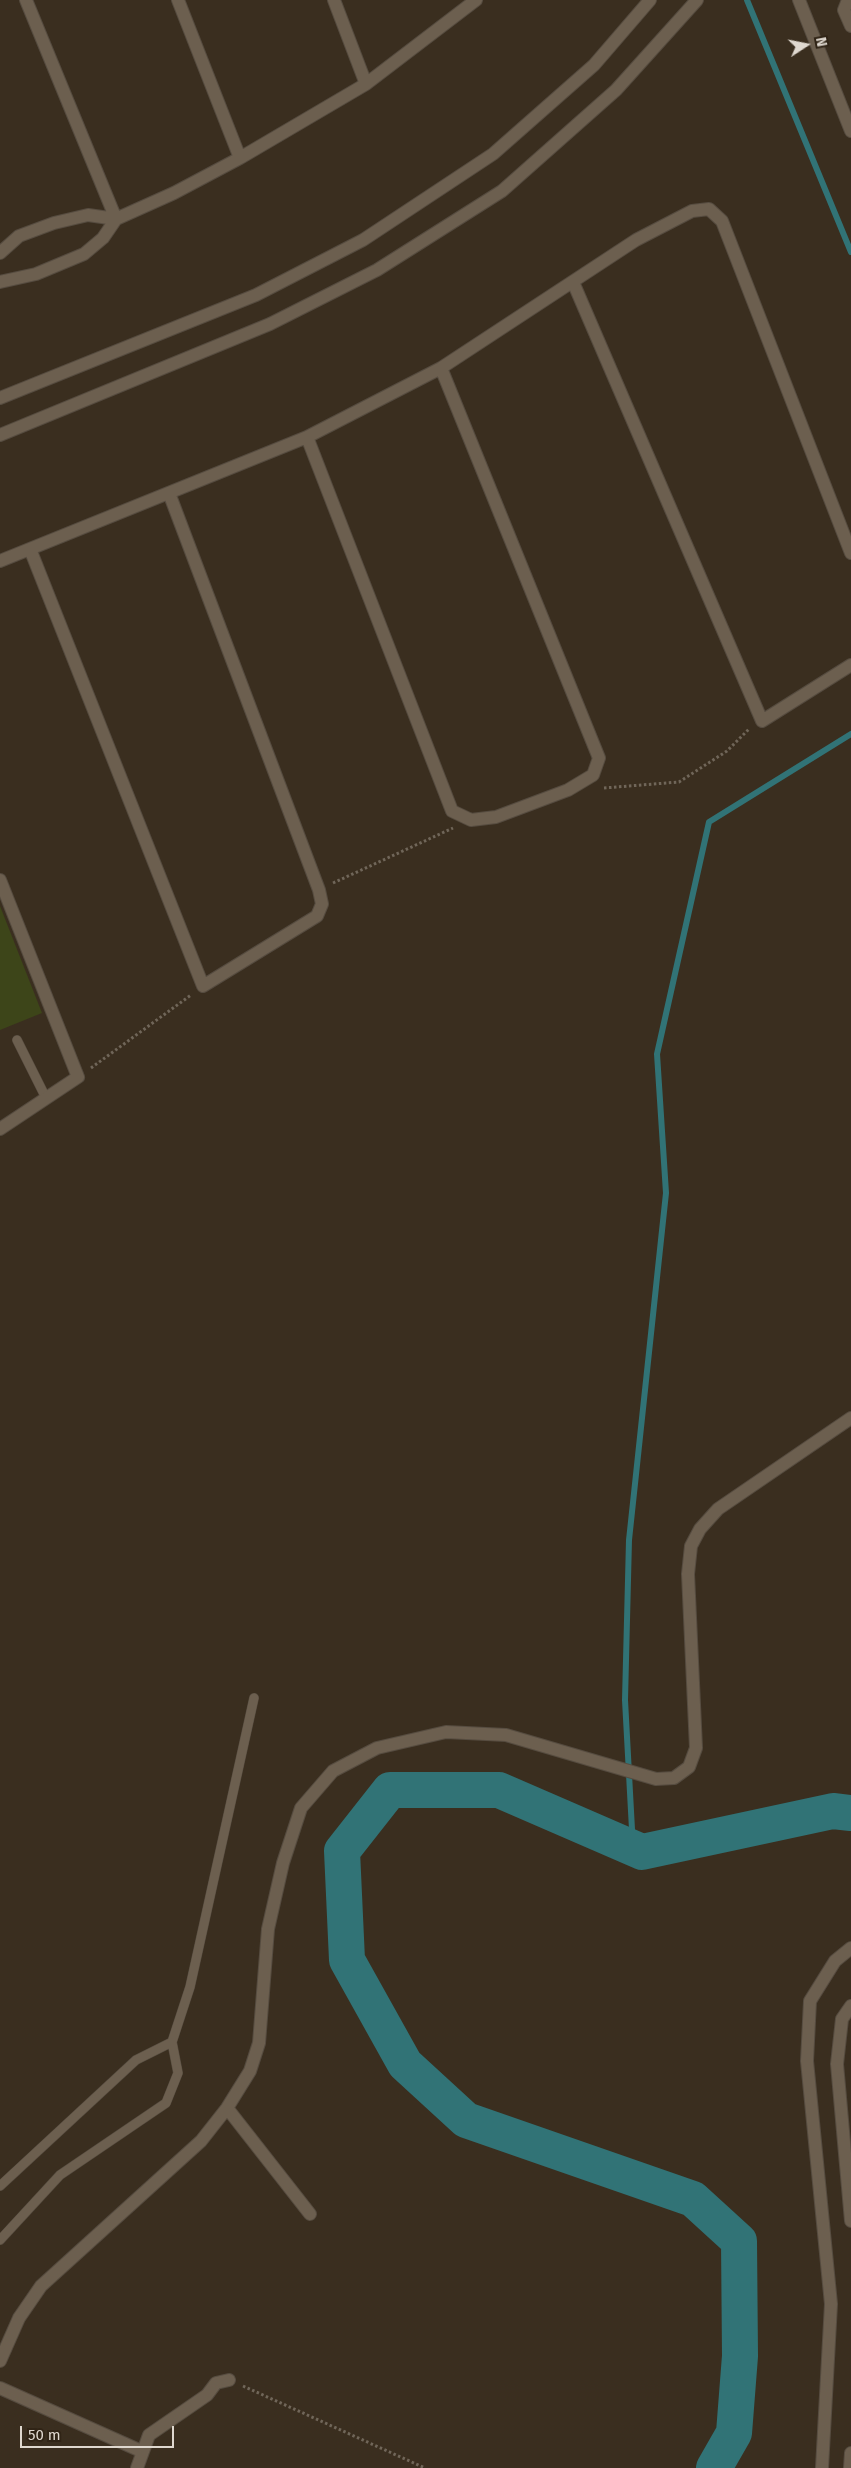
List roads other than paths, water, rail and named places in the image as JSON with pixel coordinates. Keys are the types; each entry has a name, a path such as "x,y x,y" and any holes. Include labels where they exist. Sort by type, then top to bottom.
{"street":[{"path":"26,0 116,219"},
{"path":"178,0 240,158"},
{"path":"334,0 366,84"},
{"path":"0,282 36,274 84,254 103,238 116,219 240,158 366,84 476,0"},
{"path":"0,398 256,295 363,240 493,154 594,65 650,0"},
{"path":"0,435 270,324 377,270 502,191 616,90 697,0"},
{"path":"799,0 851,131"},
{"path":"848,0 844,10 851,26"},
{"path":"0,561 307,437 441,368 636,240 692,211 709,209 722,221 851,553"},
{"path":"0,253 19,236 54,222 88,215 116,219"},
{"path":"574,282 762,721 851,665"},
{"path":"307,437 452,811 471,820 496,817 568,790 593,775 599,758 441,368"},
{"path":"30,549 203,986 316,916 322,904 319,890 169,493"},
{"path":"0,880 78,1077 0,1129"},
{"path":"0,2361 19,2318 40,2286 201,2141 227,2108 250,2071 260,2044 268,1929 286,1854 301,1808 333,1771 377,1748 446,1732 506,1735 656,1778 674,1778 689,1767 696,1748 688,1574 691,1546 700,1529 718,1509 851,1418"},
{"path":"822,2468 832,2304 807,2061 810,2002 834,1961 851,1948"},
{"path":"851,2006 842,2019 837,2064 851,2221"},
{"path":"227,2108 310,2214"},
{"path":"137,2468 141,2451 149,2435 208,2395 216,2383 229,2380"},
{"path":"0,2388 141,2451"},
{"path":"850,2468 851,2453"}],"lane":[{"path":"17,1040 46,1098"},
{"path":"0,2240 60,2175 166,2103 178,2073 172,2042 190,1987 254,1698"},
{"path":"0,2186 136,2060 172,2042"}],"waterway":[{"path":"747,0 851,252"},
{"path":"633,1848 625,1700 629,1540 666,1193 657,1054 709,822 851,734"},
{"path":"714,2468 734,2433 740,2356 739,2241 693,2199 466,2120 405,2064 347,1960 342,1851 390,1790 499,1790 642,1852 833,1811 851,1813"}]}
